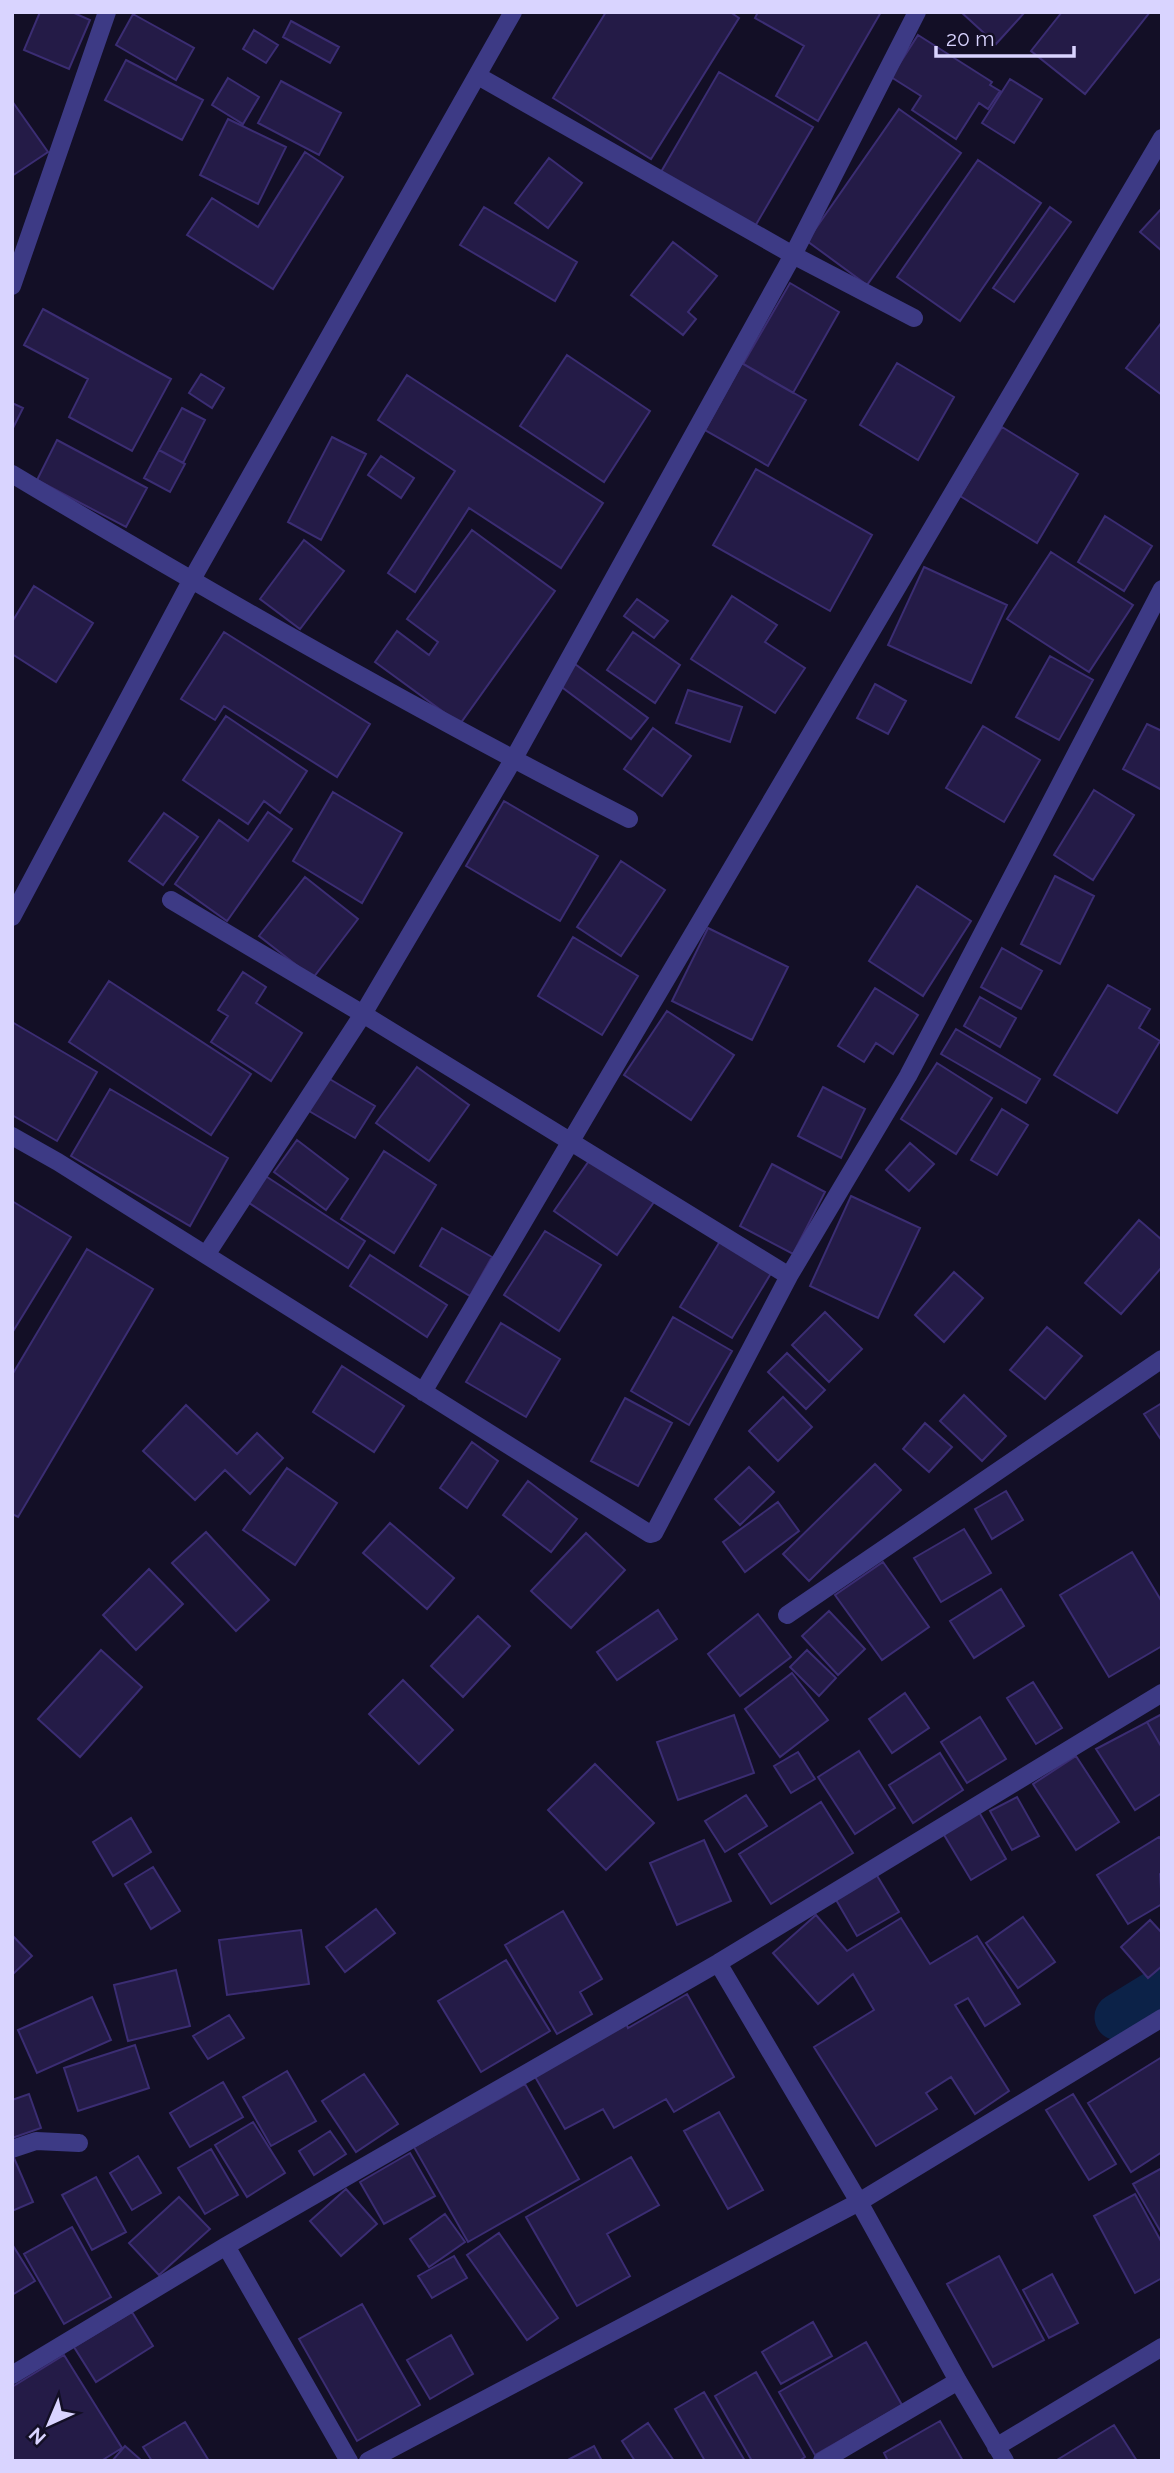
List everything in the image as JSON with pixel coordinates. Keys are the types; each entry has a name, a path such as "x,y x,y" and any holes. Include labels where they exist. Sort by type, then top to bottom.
{"street":[{"path":"12,286 20,238 107,12"},
{"path":"12,917 191,581 513,12"},
{"path":"206,1255 363,1014 513,760 793,255 917,12"},
{"path":"478,76 793,255 914,318"},
{"path":"423,1392 1162,138"},
{"path":"12,474 191,581 513,760 629,819"},
{"path":"12,1136 650,1534 654,1533 789,1276 908,1076 1162,589"},
{"path":"171,900 363,1014 789,1276"},
{"path":"787,1615 1156,1363 1162,1347"},
{"path":"12,2375 226,2246 718,1963 1162,1693"},
{"path":"718,1963 859,2202 1001,2454 1162,2347"},
{"path":"368,2461 859,2202 1162,2018"},
{"path":"12,2149 36,2141 79,2143"},
{"path":"226,2246 349,2461"},
{"path":"822,2461 958,2381"}],"building":[{"path":"40,12 72,12 90,20 69,69 24,50"},
{"path":"606,12 730,12 739,18 651,159 553,98"},
{"path":"758,12 881,12 818,121 776,96 804,46 755,18"},
{"path":"961,12 1025,12 996,44"},
{"path":"1062,12 1150,12 1085,94 1031,51"},
{"path":"133,14 194,48 176,80 116,45"},
{"path":"291,21 339,47 330,63 283,37"},
{"path":"254,30 278,45 266,63 243,49"},
{"path":"918,35 992,82 990,85 1000,91 988,109 979,103 956,139 912,110 921,96 891,77"},
{"path":"126,60 203,100 182,140 105,100"},
{"path":"719,72 813,127 754,228 661,172"},
{"path":"228,78 259,97 243,124 212,105"},
{"path":"1010,79 1042,99 1014,143 982,123"},
{"path":"281,81 341,113 319,155 258,123"},
{"path":"12,101 48,152 12,176"},
{"path":"899,109 961,153 867,285 807,241"},
{"path":"228,119 286,147 258,204 200,175"},
{"path":"305,152 343,177 273,289 187,235 212,198 258,227"},
{"path":"549,158 582,183 548,228 515,203"},
{"path":"978,160 1041,203 960,321 897,277"},
{"path":"484,207 577,262 555,301 460,245"},
{"path":"1050,207 1071,222 1014,302 993,288"},
{"path":"1162,208 1162,251 1140,232"},
{"path":"673,242 717,276 688,312 696,319 683,335 631,295"},
{"path":"790,283 839,312 793,393 743,364"},
{"path":"43,309 171,379 132,451 69,417 88,379 24,345"},
{"path":"1162,322 1162,395 1126,368"},
{"path":"567,355 650,411 604,482 520,426"},
{"path":"742,363 806,400 768,466 705,430"},
{"path":"897,363 954,397 918,460 860,425"},
{"path":"201,374 224,388 212,408 189,393"},
{"path":"407,375 603,503 561,568 469,508 415,592 388,573 455,471 378,420"},
{"path":"12,403 23,408 12,430"},
{"path":"182,408 205,420 183,463 159,450"},
{"path":"1002,427 1078,474 1037,543 960,496"},
{"path":"332,437 366,454 321,540 288,522"},
{"path":"57,440 147,488 126,527 37,480"},
{"path":"159,450 185,464 170,492 144,478"},
{"path":"381,456 414,478 401,498 368,475"},
{"path":"756,469 872,535 830,611 713,545"},
{"path":"1105,516 1152,546 1124,591 1078,562"},
{"path":"472,530 555,591 460,724 375,662 397,631 429,655 438,642 407,619"},
{"path":"304,540 344,571 300,629 260,599"},
{"path":"1051,552 1133,605 1089,672 1007,619"},
{"path":"924,567 1007,605 971,683 888,645"},
{"path":"34,586 93,623 56,682 12,654 12,622"},
{"path":"732,596 777,625 765,642 805,668 775,713 691,659"},
{"path":"637,599 668,621 654,638 624,616"},
{"path":"224,632 370,724 337,777 224,706 215,720 181,699"},
{"path":"633,632 680,665 655,703 607,670"},
{"path":"1050,656 1093,680 1059,740 1016,717"},
{"path":"575,664 648,718 631,739 559,685"},
{"path":"875,684 906,701 888,734 857,718"},
{"path":"688,690 742,707 730,742 676,723"},
{"path":"226,716 307,771 280,813 264,801 248,824 183,780"},
{"path":"1147,724 1162,731 1162,790 1123,769"},
{"path":"983,726 1040,760 1004,822 946,788"},
{"path":"653,728 691,756 662,796 624,769"},
{"path":"1094,790 1134,815 1093,880 1054,855"},
{"path":"333,792 402,833 362,903 293,861"},
{"path":"504,801 598,856 560,921 466,866"},
{"path":"268,812 292,829 227,921 175,884 219,820 248,841"},
{"path":"164,813 198,837 163,885 129,861"},
{"path":"621,861 665,890 621,956 577,927"},
{"path":"1055,876 1094,896 1060,964 1021,944"},
{"path":"305,877 358,919 313,978 259,936"},
{"path":"917,886 971,921 923,996 869,961"},
{"path":"708,928 788,967 752,1040 672,1001"},
{"path":"573,937 638,976 602,1035 538,996"},
{"path":"1002,948 1042,971 1021,1009 981,987"},
{"path":"243,972 266,987 256,1003 302,1033 271,1081 211,1042 228,1016 218,1010"},
{"path":"109,981 251,1074 211,1135 69,1042"},
{"path":"1108,985 1150,1009 1139,1028 1160,1041 1117,1113 1054,1075"},
{"path":"875,988 918,1015 893,1054 876,1043 864,1062 838,1046"},
{"path":"980,997 1016,1018 1000,1047 964,1026"},
{"path":"667,1011 734,1055 691,1120 624,1075"},
{"path":"12,1022 97,1072 57,1141 12,1115"},
{"path":"956,1029 1040,1079 1026,1103 941,1054"},
{"path":"937,1063 992,1098 956,1154 901,1119"},
{"path":"417,1067 469,1105 429,1161 376,1123"},
{"path":"328,1078 375,1106 355,1138 309,1111"},
{"path":"823,1087 865,1109 841,1158 798,1136"},
{"path":"110,1089 228,1158 190,1226 71,1156"},
{"path":"1002,1109 1028,1125 997,1175 971,1160"},
{"path":"297,1140 348,1179 326,1210 274,1172"},
{"path":"910,1143 934,1164 909,1191 886,1170"},
{"path":"384,1151 436,1185 394,1253 341,1219"},
{"path":"591,1158 654,1202 617,1255 554,1211"},
{"path":"772,1164 825,1192 793,1254 740,1226"},
{"path":"264,1175 365,1241 348,1268 246,1201"},
{"path":"851,1196 920,1228 878,1318 810,1286"},
{"path":"12,1201 71,1237 12,1333"},
{"path":"1139,1220 1162,1240 1162,1267 1121,1314 1085,1283"},
{"path":"442,1228 492,1257 470,1296 420,1266"},
{"path":"545,1231 601,1265 559,1331 504,1295"},
{"path":"722,1238 773,1270 732,1338 680,1307"},
{"path":"87,1249 153,1289 18,1517 12,1514 12,1375"},
{"path":"370,1255 447,1305 427,1337 350,1286"},
{"path":"954,1272 983,1298 944,1342 915,1315"},
{"path":"825,1312 862,1349 829,1382 792,1345"},
{"path":"673,1317 732,1351 689,1425 631,1391"},
{"path":"501,1323 560,1359 526,1417 466,1382"},
{"path":"1047,1327 1082,1356 1045,1399 1010,1370"},
{"path":"787,1353 825,1390 806,1409 768,1372"},
{"path":"342,1366 404,1406 374,1452 313,1412"},
{"path":"964,1395 1006,1436 982,1461 940,1421"},
{"path":"783,1397 812,1427 778,1461 749,1431"},
{"path":"625,1398 672,1423 638,1486 591,1461"},
{"path":"1162,1403 1162,1441 1144,1414"},
{"path":"186,1405 237,1454 257,1433 283,1458 250,1494 225,1470 195,1500 143,1451"},
{"path":"925,1423 952,1447 929,1472 903,1449"},
{"path":"472,1442 498,1461 467,1508 440,1488"},
{"path":"875,1464 901,1490 809,1581 783,1554"},
{"path":"749,1467 774,1492 740,1525 715,1499"},
{"path":"287,1468 337,1503 295,1565 243,1530"},
{"path":"528,1481 577,1519 551,1552 503,1515"},
{"path":"1006,1491 1023,1520 992,1539 975,1509"},
{"path":"778,1502 799,1531 745,1572 723,1542"},
{"path":"390,1523 454,1578 427,1609 363,1553"},
{"path":"964,1529 991,1573 941,1602 914,1558"},
{"path":"206,1532 269,1600 236,1631 172,1563"},
{"path":"586,1533 625,1570 571,1628 531,1591"},
{"path":"1132,1552 1162,1602 1162,1646 1109,1677 1060,1595"},
{"path":"883,1562 929,1627 882,1660 835,1595"},
{"path":"149,1569 183,1604 136,1650 103,1615"},
{"path":"1001,1589 1024,1626 974,1658 950,1621"},
{"path":"658,1610 677,1639 617,1680 597,1652"},
{"path":"829,1611 865,1649 838,1675 802,1636"},
{"path":"758,1614 791,1657 740,1696 708,1654"},
{"path":"478,1616 510,1646 463,1697 431,1666"},
{"path":"101,1650 142,1687 80,1757 38,1719"},
{"path":"807,1650 836,1678 819,1696 790,1667"},
{"path":"792,1673 828,1720 780,1757 745,1709"},
{"path":"403,1680 453,1730 419,1764 369,1714"},
{"path":"1033,1682 1062,1728 1036,1744 1007,1698"},
{"path":"905,1693 929,1728 892,1753 869,1719"},
{"path":"1162,1714 1162,1748 1147,1722"},
{"path":"734,1715 754,1773 678,1800 657,1742"},
{"path":"980,1717 1006,1759 967,1783 941,1742"},
{"path":"1147,1722 1162,1748 1162,1793 1135,1810 1096,1749"},
{"path":"859,1751 895,1808 855,1834 818,1777"},
{"path":"798,1752 815,1779 791,1793 774,1766"},
{"path":"940,1753 963,1790 913,1823 889,1785"},
{"path":"1076,1756 1119,1822 1076,1850 1033,1784"},
{"path":"595,1764 654,1823 606,1870 548,1810"},
{"path":"746,1795 767,1826 725,1852 705,1821"},
{"path":"1017,1797 1039,1836 1012,1850 990,1811"},
{"path":"821,1802 853,1853 771,1904 739,1854"},
{"path":"979,1812 1006,1859 971,1880 943,1833"},
{"path":"131,1818 151,1852 113,1876 93,1842"},
{"path":"1159,1837 1162,1840 1162,1904 1128,1924 1097,1875"},
{"path":"704,1840 731,1901 677,1925 650,1863"},
{"path":"153,1867 180,1911 151,1929 125,1884"},
{"path":"876,1874 899,1912 857,1936 835,1898"},
{"path":"376,1909 395,1933 345,1972 326,1947"},
{"path":"563,1911 602,1979 580,1992 592,2014 557,2034 505,1945"},
{"path":"816,1915 847,1951 901,1918 930,1964 977,1936 1020,2004 985,2026 968,1998 955,2005 1009,2091 975,2114 951,2077 926,2093 937,2109 876,2146 814,2047 874,2010 853,1974 818,2004 773,1953"},
{"path":"1023,1917 1055,1962 1018,1988 986,1943"},
{"path":"1150,1920 1162,1933 1162,1966 1148,1978 1121,1947"},
{"path":"301,1930 309,1984 227,1995 219,1940"},
{"path":"12,1935 32,1956 12,1975"},
{"path":"506,1960 550,2031 481,2072 438,2001"},
{"path":"176,1970 190,2026 128,2041 114,1985"},
{"path":"687,1994 734,2077 674,2112 666,2099 614,2128 603,2109 565,2129 534,2075 626,2023 628,2028"},
{"path":"92,1997 111,2040 37,2073 18,2030"},
{"path":"229,2015 244,2038 208,2059 193,2036"},
{"path":"135,2045 149,2088 78,2111 64,2068"},
{"path":"1162,2057 1162,2152 1131,2172 1088,2103"},
{"path":"287,2071 316,2121 271,2146 243,2097"},
{"path":"364,2074 398,2124 356,2152 322,2101"},
{"path":"223,2082 243,2117 190,2147 170,2113"},
{"path":"525,2084 579,2179 468,2242 414,2147"},
{"path":"29,2094 41,2128 12,2138 12,2100"},
{"path":"1073,2094 1116,2164 1089,2180 1046,2110"},
{"path":"719,2112 763,2190 728,2209 684,2131"},
{"path":"253,2122 285,2173 247,2197 215,2145"},
{"path":"330,2131 346,2154 314,2175 299,2151"},
{"path":"211,2149 238,2195 205,2214 178,2168"},
{"path":"410,2153 435,2196 384,2224 360,2182"},
{"path":"138,2156 161,2193 132,2210 110,2173"},
{"path":"631,2157 659,2205 607,2234 630,2276 577,2306 526,2217"},
{"path":"14,2158 33,2202 12,2211 12,2159"},
{"path":"1162,2168 1162,2234 1133,2184"},
{"path":"96,2177 126,2232 92,2250 62,2195"},
{"path":"346,2189 377,2224 341,2256 310,2221"},
{"path":"1135,2194 1162,2243 1162,2278 1135,2293 1094,2216"},
{"path":"179,2197 210,2229 159,2275 129,2243"},
{"path":"445,2214 465,2242 429,2267 410,2239"},
{"path":"72,2227 111,2297 64,2324 24,2254"},
{"path":"499,2233 558,2318 527,2340 467,2255"},
{"path":"12,2244 35,2281 12,2295"},
{"path":"454,2256 467,2278 432,2298 418,2276"},
{"path":"999,2256 1044,2340 993,2367 947,2284"},
{"path":"1052,2274 1078,2323 1049,2338 1023,2290"},
{"path":"362,2304 420,2405 357,2441 299,2339"},
{"path":"132,2312 153,2346 96,2382 74,2347"},
{"path":"813,2322 832,2356 781,2384 762,2352"},
{"path":"451,2335 473,2374 430,2399 407,2360"},
{"path":"866,2342 902,2405 815,2455 779,2392"},
{"path":"64,2355 122,2448 101,2461 12,2461 12,2387"},
{"path":"756,2372 805,2457 799,2461 752,2461 715,2396"},
{"path":"704,2392 745,2461 705,2461 675,2409"},
{"path":"940,2421 963,2461 888,2461 884,2453"},
{"path":"185,2422 209,2461 152,2461 143,2447"},
{"path":"648,2423 674,2461 635,2461 622,2441"},
{"path":"1114,2425 1137,2461 1057,2460"},
{"path":"125,2446 142,2461 112,2461"},
{"path":"594,2446 602,2461 566,2461"}],"waterway":[{"path":"1118,2017 1162,1990"}]}
